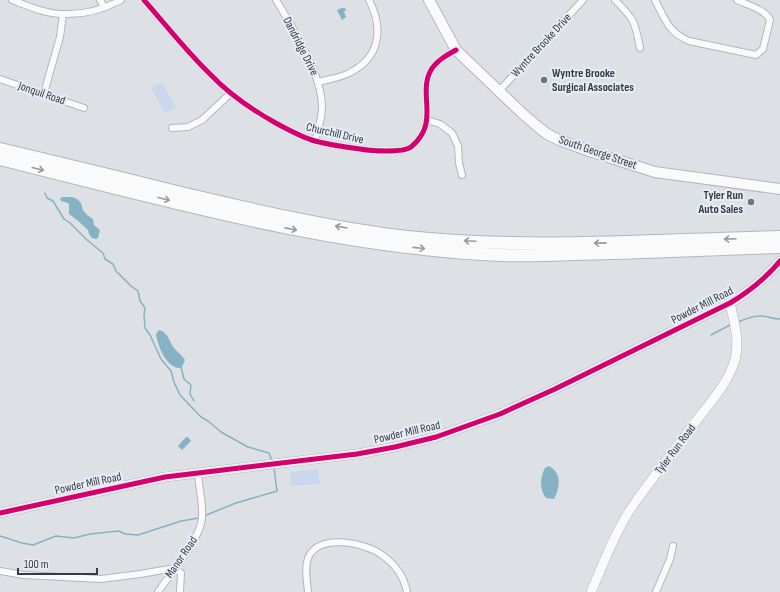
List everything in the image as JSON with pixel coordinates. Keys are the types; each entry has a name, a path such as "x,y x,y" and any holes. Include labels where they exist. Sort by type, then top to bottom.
{"highway":[{"path":"0,149 255,211 343,228 407,237 526,244 772,240 780,247"},
{"path":"0,159 263,224 329,236 413,247 503,255 621,253 772,240"}],"main road":[{"name":"South George Street","path":"429,0 456,50 537,126 559,140 655,172 780,189"}],"street":[{"path":"12,0 42,10 62,14 85,12 104,7 121,0"},
{"path":"100,0 104,7"},
{"name":"Churchill Drive","path":"144,0 211,75 231,94 261,115 292,132 315,141 369,150 392,151 410,148 420,135 427,120 427,84 431,70 441,58 456,50"},
{"name":"Dandridge Drive","path":"276,0 305,52 319,82 322,107 321,123 315,141"},
{"path":"319,82 348,74 364,64 373,53 378,27 373,8 369,0"},
{"name":"Wyntre Brooke Drive","path":"499,91 583,0"},
{"path":"614,0 633,20 640,48"},
{"path":"655,0 670,28 680,37 689,41 756,55 763,49 770,20 763,12 737,0"},
{"path":"44,93 60,37 62,14"},
{"name":"Jonquil Road","path":"0,79 84,108"},
{"path":"172,128 188,126 202,120 231,94"},
{"path":"427,120 440,124 452,133 458,146 459,163 462,174"},
{"name":"Powder Mill Road","path":"0,513 165,477 357,454 436,437 467,427 555,389 730,303 769,275 780,261"},
{"name":"Tyler Run Road","path":"591,592 626,516 650,481 720,389 731,369 735,359 737,344 735,323 730,303"},
{"name":"Manor Road","path":"158,592 195,539 201,526 202,515 198,474"},
{"path":"308,592 308,559 313,550 331,543 362,546 382,555 395,567 406,584 407,592"},
{"path":"656,592 670,559 673,546"},
{"path":"0,571 24,575 101,579 175,568 181,573 180,592"}],"shaded area":[{"path":"345,8 346,10 344,12 346,17 342,20 337,10"},
{"path":"162,82 176,107 165,113 151,88"},
{"path":"62,197 72,197 81,203 83,210 93,219 94,225 100,230 98,238 92,238 88,230 69,214 69,205 68,203 61,201 60,199"},
{"path":"159,330 166,335 174,348 185,360 182,367 179,368 174,366 166,360 158,344 156,334"},
{"path":"186,437 188,437 191,441 182,450 178,446"},
{"path":"549,466 556,472 559,481 558,490 554,499 546,498 541,487 543,472 545,468"},
{"path":"318,469 320,484 291,486 290,472"}],"waterway":[{"path":"45,193 47,198 53,201 64,219 103,253 105,259 113,264 116,271 138,291 140,301 145,308 145,328 150,335 161,359 171,371 180,395 201,417 221,432 248,447 269,453 272,461"},
{"path":"738,322 757,316 780,319"},
{"path":"711,335 730,325"},
{"path":"181,367 184,379 191,385 190,394 194,401"},
{"path":"204,516 236,503 277,491 274,468"},
{"path":"0,536 33,545 56,536 74,538 90,534 119,531 125,534 138,535 181,521 199,518"}],"cycle path":[{"path":"144,0 185,48 225,89 265,117 299,135 315,141 338,146 365,150 387,151 401,150 411,147 420,138 425,128 427,118 427,79 431,70 445,56 456,50"},
{"path":"0,513 165,477 357,454 436,437 500,414 555,389 730,303 757,284 780,261"}],"place":[{"name":"Wyntre Brooke Surgical Associates","path":"544,80"},
{"name":"Tyler Run Auto Sales","path":"751,202"}]}
